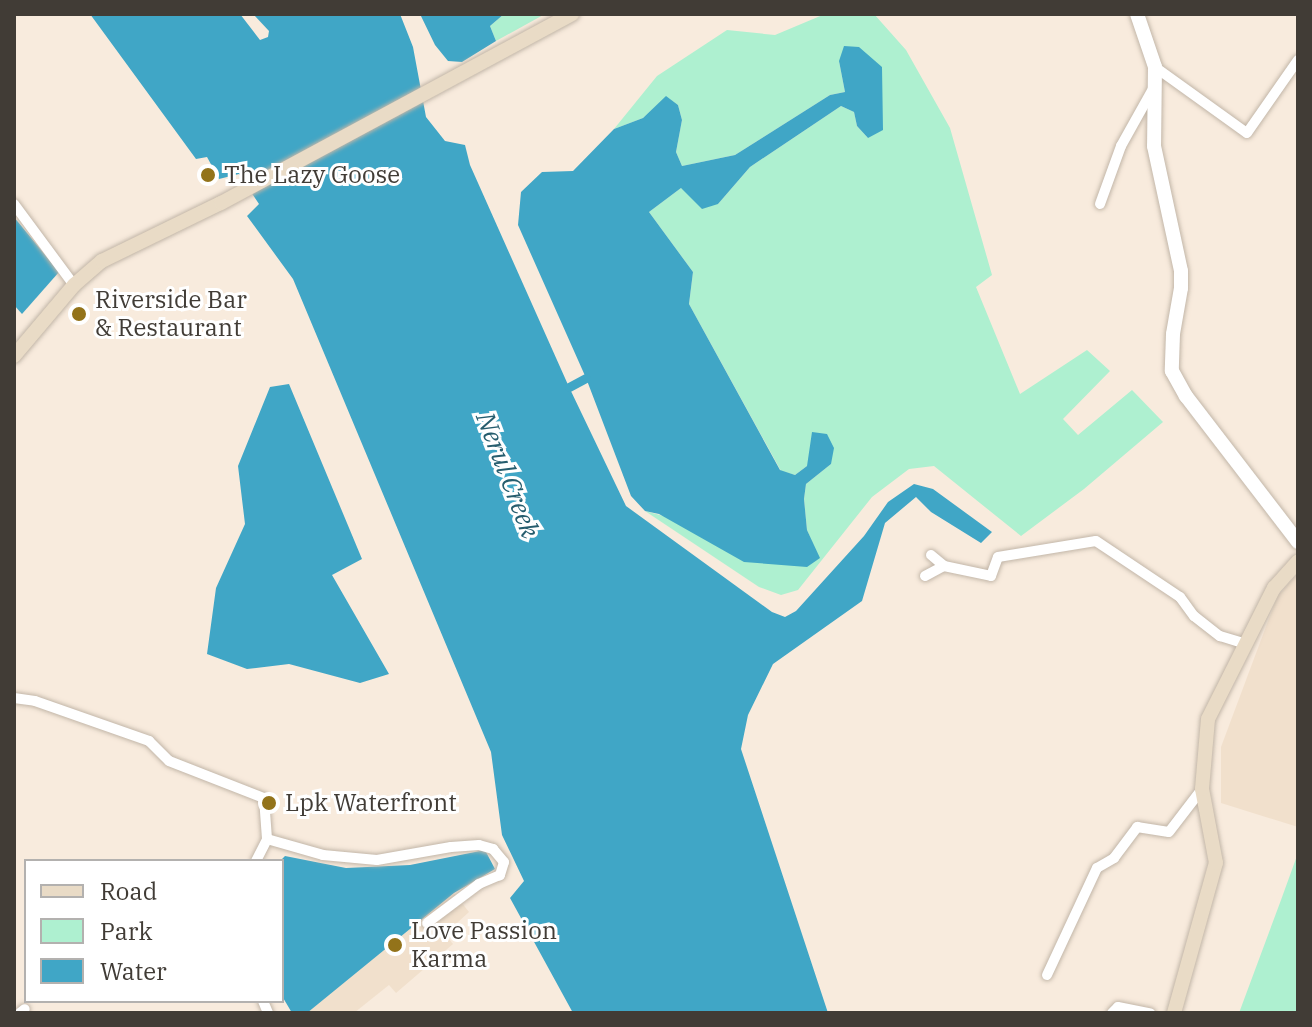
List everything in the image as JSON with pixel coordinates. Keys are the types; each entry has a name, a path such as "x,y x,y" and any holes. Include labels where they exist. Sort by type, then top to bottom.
{"main road":[{"path":"14,356 74,285 102,261 221,203 572,14"},
{"path":"1174,1013 1216,863 1202,789 1208,719 1274,588 1298,561"}],"street":[{"path":"1137,14 1156,74 1154,146 1181,271 1172,371 1186,396 1298,542"},
{"path":"1156,74 1247,133 1298,60"},
{"path":"1100,204 1121,146 1156,74"},
{"path":"14,204 74,285"},
{"path":"931,555 944,566 991,576 998,557 1096,541 1180,597 1194,616 1220,636 1246,644"},
{"path":"925,576 944,566"},
{"path":"14,698 35,701 149,741 169,761 264,798 267,839 257,859"},
{"path":"1047,975 1097,868 1114,858 1137,827 1169,832 1202,789"},
{"path":"267,839 323,855 377,860 451,847 479,845 493,849 504,862 500,875 479,884 427,923"},
{"path":"1112,1013 1118,1007 1150,1013"}],"shaded area":[{"path":"1298,573 1298,827 1221,803 1221,747 1277,597"},
{"path":"454,893 469,912 445,934 453,944 396,993 389,985 354,1013 307,1013 369,959"}],"green space":[{"path":"504,14 545,14 496,41 490,26"},
{"path":"825,14 874,14 906,50 950,128 992,275 976,287 1020,394 1087,350 1110,371 1063,419 1078,435 1132,390 1163,422 1084,489 1021,536 934,466 909,469 872,497 798,590 781,595 759,587 645,511 819,558 807,530 804,499 806,484 831,464 807,466 795,475 781,471 689,304 693,272 649,212 681,188 718,204 750,167 841,106 854,112 857,126 868,138 839,61 845,92 830,95 735,155 682,166 676,152 682,120 678,105 666,97 643,118 614,129 657,76 727,30 775,35"},
{"path":"1298,853 1298,1013 1239,1013 1281,900"}],"water":[{"name":"Nerul Creek","path":"90,14 240,14 260,40 268,37 269,31 253,14 400,14 413,47 426,117 445,141 465,145 470,165 569,387 626,506 772,612 785,617 796,611 864,536 888,502 914,484 933,489 992,532 981,543 931,512 916,497 885,523 862,601 773,664 748,715 741,749 828,1013 573,1013 510,898 524,881 502,835 491,752 293,279 247,216 259,204 239,174 219,179 207,157 196,159"},
{"path":"420,14 504,14 490,26 496,41 462,62 448,61 435,45"},
{"path":"844,46 859,47 882,67 883,130 868,138 857,126 854,112 841,106 750,167 718,204 702,209 681,188 649,212 693,272 689,304 780,470 795,475 807,466 812,432 827,434 834,448 831,464 806,484 804,499 807,530 820,558 807,567 744,562 659,514 645,511 631,496 586,378 518,225 521,192 542,172 573,171 614,129 643,118 666,96 678,105 682,120 676,152 682,166 735,155 830,95 845,92 839,61"},
{"path":"14,217 59,272 22,314 14,305"},
{"path":"289,384 362,559 332,575 389,674 360,683 289,664 247,669 207,654 216,588 245,524 238,466 270,387"},
{"path":"485,850 495,869 454,893 307,1013 292,1013 284,999 282,859 285,856 346,868 410,865"}],"waterway":[{"path":"569,387 586,378"}],"place":[{"name":"The Lazy Goose","path":"208,175"},
{"name":"Riverside Bar & Restaurant","path":"79,314"},
{"name":"Lpk Waterfront","path":"269,803"},
{"name":"Love Passion Karma","path":"395,945"}]}
